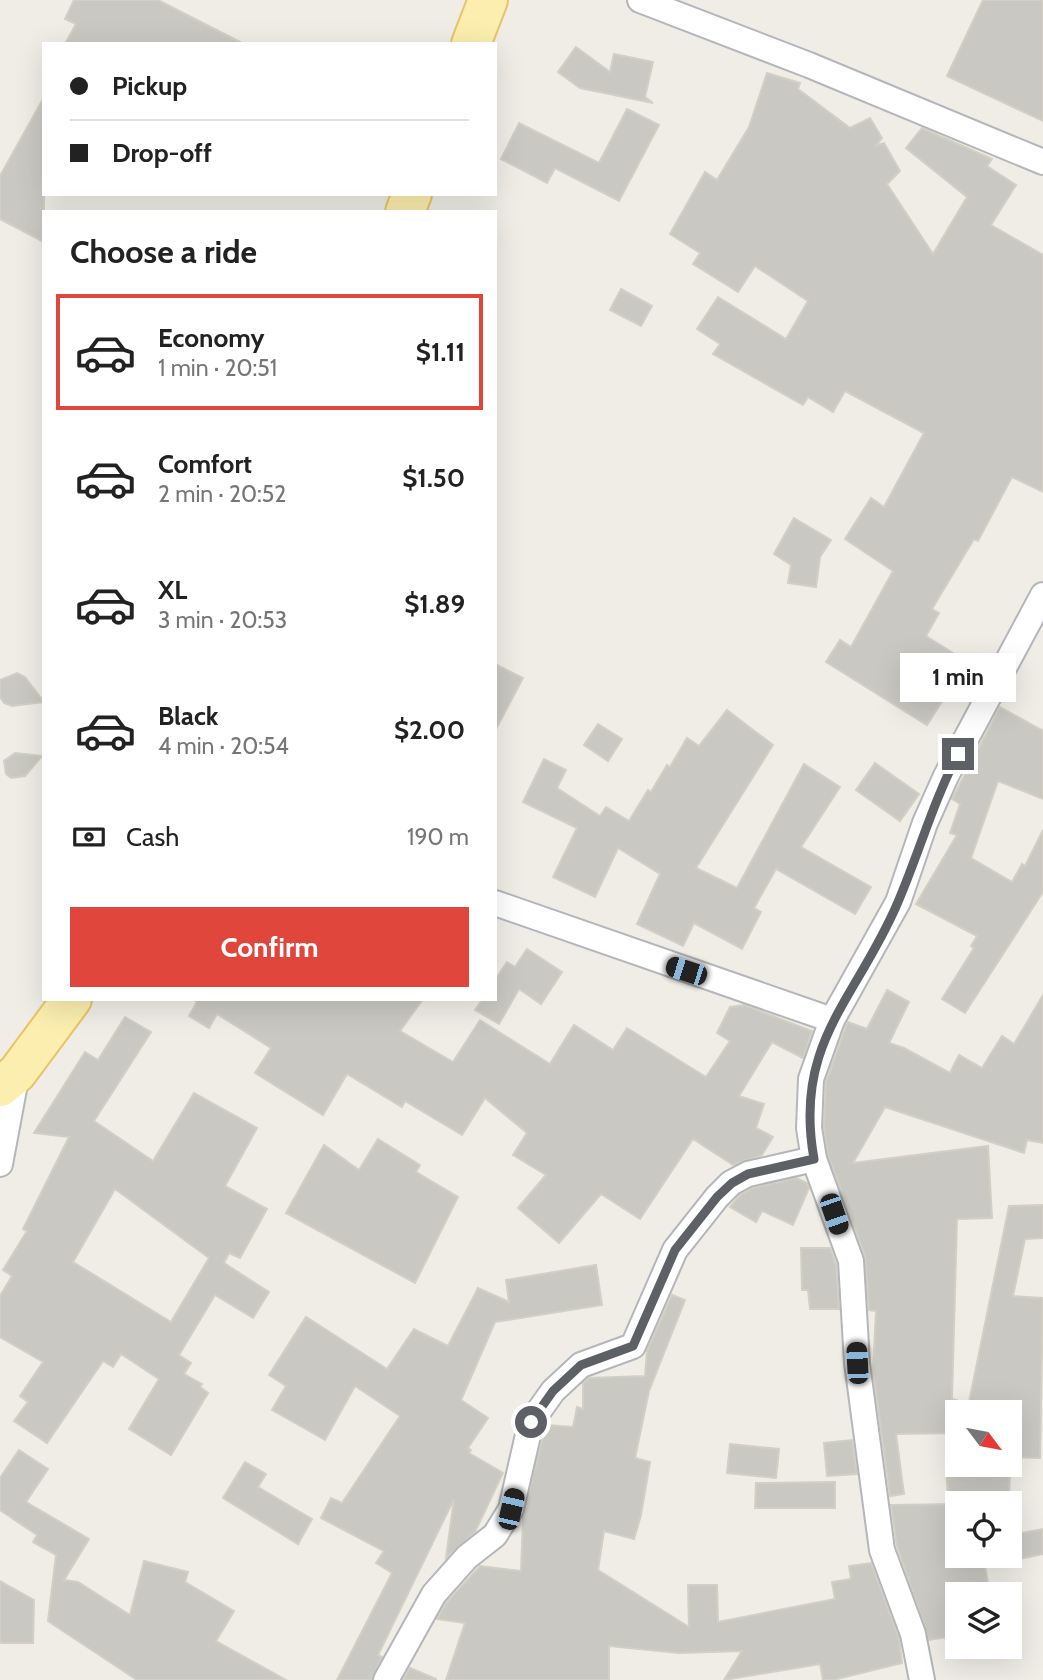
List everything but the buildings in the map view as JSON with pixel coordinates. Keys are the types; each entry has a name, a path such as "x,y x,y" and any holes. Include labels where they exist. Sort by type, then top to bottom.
{"main road":[{"path":"472,42 488,0"},
{"path":"8,1080 70,1001"}],"street":[{"path":"640,0 809,65 1043,162"},
{"path":"922,1680 913,1634 882,1550 857,1363 851,1261 814,1159 809,1128 811,1079 832,1020 898,902 925,823 946,776 1043,595"},
{"path":"497,904 832,1020"},
{"path":"0,1164 8,1080"},
{"path":"386,1680 434,1594 467,1557 495,1535 511,1509 531,1422 553,1391 581,1365 633,1346 675,1250 732,1183 748,1174 814,1159"}],"route":[{"path":"531,1422 553,1391 581,1365 633,1346 643,1329 675,1250 717,1197 732,1183 748,1174 814,1159 809,1128 811,1079 821,1045 832,1020 898,902 925,823 958,754"}]}
